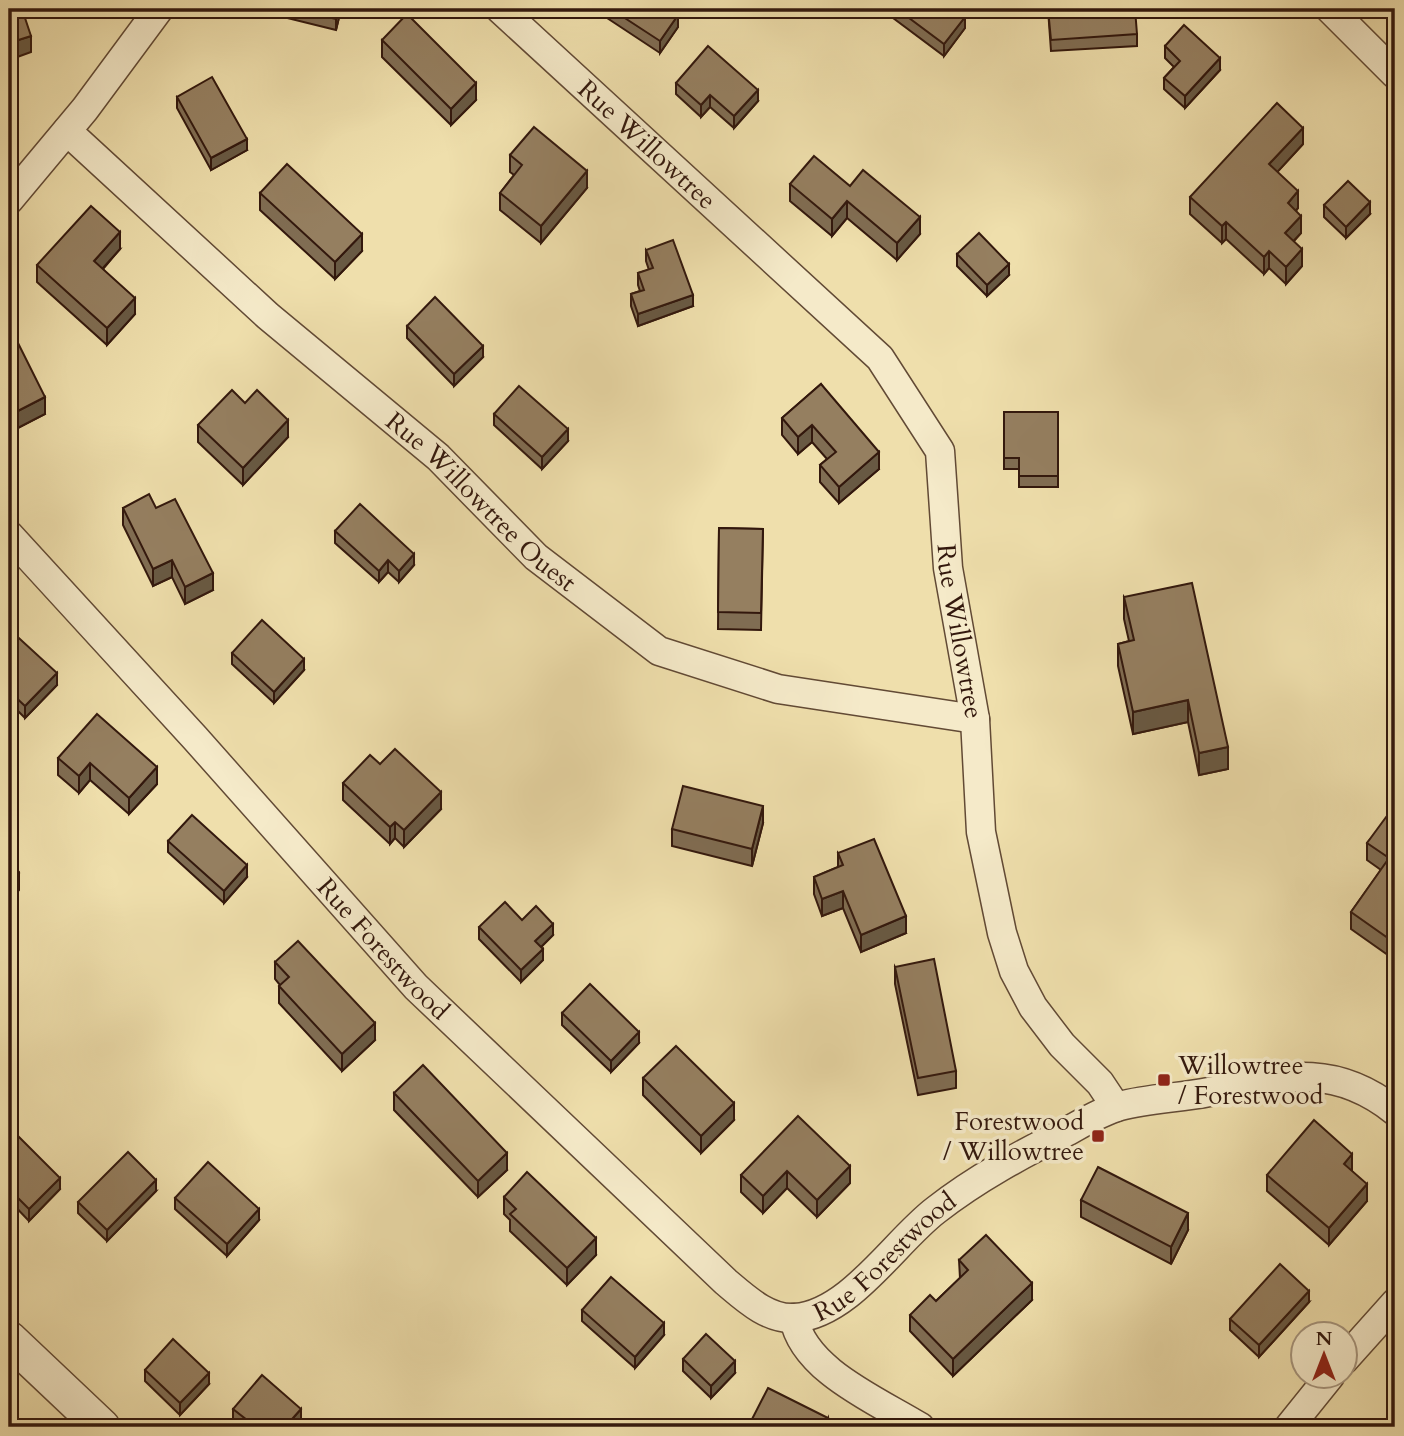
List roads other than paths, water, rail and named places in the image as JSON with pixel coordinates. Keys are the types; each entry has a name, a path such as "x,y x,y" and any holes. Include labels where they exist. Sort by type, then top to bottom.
{"street":[{"path":"9,200 67,131 159,9"},
{"name":"Rue Willowtree","path":"500,9 880,358 940,451 948,568 975,719 981,832 997,915 1014,971 1033,1007 1100,1083 1116,1107"},
{"path":"1330,9 1395,74"},
{"name":"Rue Willowtree Ouest","path":"67,131 268,316 438,457 536,557 659,651 778,689 975,719"},
{"name":"Rue Forestwood","path":"9,535 425,996 726,1282 773,1315 794,1318 816,1312 838,1300 872,1272 934,1211 979,1180 1116,1107"},
{"path":"1116,1107 1276,1078 1310,1076 1357,1086 1395,1111"},
{"path":"1358,1345 1395,1303"},
{"name":"Rue Forestwood","path":"794,1318 800,1338 811,1356 920,1427"},
{"path":"9,1339 102,1427"},
{"path":"1289,1427 1319,1390"}],"place":[{"name":"Willowtree / Forestwood","path":"1164,1080"},
{"name":"Forestwood / Willowtree","path":"1098,1136"}]}
